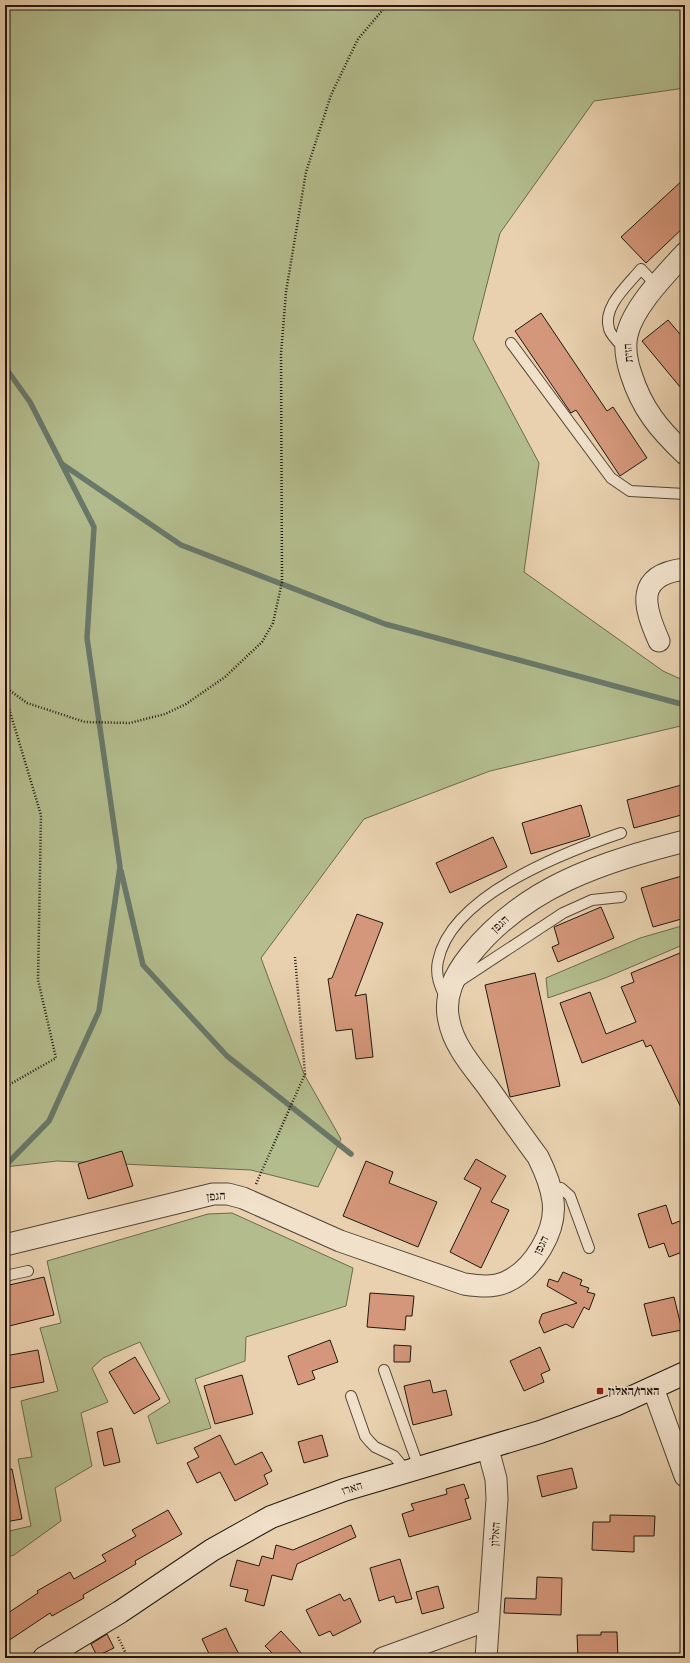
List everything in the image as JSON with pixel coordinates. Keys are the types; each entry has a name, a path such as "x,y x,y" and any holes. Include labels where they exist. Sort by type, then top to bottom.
{"street":[{"name":"הזית","path":"685,253 656,286 634,318 627,335 626,350 636,389 644,408 663,433 685,454"},
{"path":"659,640 650,619 647,606 647,592 651,584 661,576 672,571 685,569"},
{"name":"הגפן","path":"5,1245 213,1194 228,1194 249,1200 340,1242 464,1284 494,1286 517,1276 532,1263 543,1246 551,1222 554,1202 548,1178 538,1157 458,1046 448,1021 449,994 462,965 481,941 502,920 528,902 560,883 597,866 685,841"},
{"name":"הארז","path":"44,1658 120,1612 212,1550 257,1524 315,1500 565,1424 653,1388 685,1373"},
{"path":"653,1388 685,1476"},
{"name":"האלון","path":"486,1658 497,1499 496,1479 488,1448"},
{"path":"382,1658 488,1620"}],"lane":[{"path":"511,343 611,478 630,491 685,494"},
{"path":"621,833 559,856 529,870 490,895 459,922 445,942 438,962 438,982 449,994 562,913 592,900 621,897"},
{"path":"551,1190 561,1188 570,1196 589,1248"},
{"path":"5,1276 28,1271"},
{"path":"384,1370 413,1470"},
{"path":"351,1396 366,1436 370,1442 375,1447 394,1456 413,1470"}],"path":[{"path":"5,687 26,703 85,722 130,723 165,714 186,704 225,676 262,642 273,623 282,582 281,354 286,292 306,172 331,95 358,39 387,5"},
{"path":"5,696 41,815 38,980 56,1058 5,1087"},
{"path":"249,1200 305,1074 295,957"}],"green space":[{"path":"5,5 685,5 685,88 594,101 500,233 473,339 539,463 524,572 663,671 685,681 685,725 490,771 364,819 261,958 304,1074 341,1139 318,1187 251,1170 57,1161 5,1167"},
{"path":"685,925 685,944 605,978 548,998 546,978 640,938"},
{"path":"232,1213 353,1268 346,1306 246,1337 245,1361 195,1379 211,1428 157,1444 148,1416 170,1402 140,1342 103,1358 92,1368 108,1402 81,1413 92,1466 55,1488 61,1521 14,1555 5,1558 5,1532 31,1526 18,1459 32,1457 21,1401 58,1391 40,1328 61,1323 47,1261 208,1214"}],"building":[{"path":"685,178 685,226 646,263 621,237"},
{"path":"541,313 607,411 613,407 647,458 620,476 576,410 571,413 515,331"},
{"path":"668,320 685,340 685,393 642,341"},
{"path":"685,784 685,814 634,828 627,800"},
{"path":"581,805 590,836 531,854 522,823"},
{"path":"493,837 507,867 450,893 436,863"},
{"path":"685,875 685,918 653,927 641,888"},
{"path":"601,907 614,938 558,962 552,947 559,944 554,927"},
{"path":"357,914 383,923 355,996 366,994 373,1057 356,1059 352,1029 336,1031 328,979 332,978"},
{"path":"685,951 685,1116 651,1045 646,1047 643,1040 582,1063 560,1003 590,992 606,1034 636,1022 621,987 634,982 631,973"},
{"path":"535,973 560,1086 510,1097 485,985"},
{"path":"122,1151 133,1186 88,1199 78,1164"},
{"path":"476,1159 506,1176 491,1202 509,1210 481,1268 450,1252 481,1188 464,1179"},
{"path":"366,1161 393,1172 389,1183 437,1202 418,1247 343,1216"},
{"path":"666,1205 672,1224 685,1219 685,1251 669,1257 664,1243 649,1248 638,1214"},
{"path":"563,1272 582,1280 580,1285 589,1288 587,1292 595,1294 589,1310 584,1307 573,1328 566,1324 544,1333 539,1322 542,1314 577,1303 547,1286 549,1279 558,1282"},
{"path":"44,1277 54,1315 5,1327 5,1286"},
{"path":"370,1293 414,1296 412,1316 406,1316 405,1330 367,1327"},
{"path":"674,1297 682,1330 652,1336 644,1304"},
{"path":"330,1340 338,1362 312,1371 315,1379 298,1385 288,1356"},
{"path":"394,1345 411,1346 410,1362 394,1362"},
{"path":"540,1347 550,1370 541,1374 544,1382 524,1391 510,1361"},
{"path":"38,1350 44,1382 5,1389 5,1356"},
{"path":"135,1357 160,1399 134,1414 109,1372"},
{"path":"242,1375 253,1414 215,1424 204,1386"},
{"path":"430,1380 433,1393 446,1390 452,1415 413,1425 404,1386"},
{"path":"112,1428 120,1462 104,1466 97,1432"},
{"path":"220,1435 235,1465 262,1452 272,1471 264,1475 268,1484 235,1501 220,1472 197,1483 187,1463 199,1457 194,1448"},
{"path":"322,1435 328,1456 304,1463 298,1442"},
{"path":"572,1468 577,1488 542,1497 537,1476"},
{"path":"12,1469 22,1519 5,1522 5,1470"},
{"path":"464,1484 469,1498 465,1499 471,1519 409,1537 402,1514 414,1510 411,1504 447,1494 446,1489"},
{"path":"168,1510 182,1534 135,1561 136,1564 83,1595 84,1598 52,1616 50,1613 5,1643 5,1615 38,1593 37,1591 70,1572 74,1579 106,1561 102,1555 136,1536 132,1530"},
{"path":"610,1515 655,1516 654,1536 634,1536 634,1552 592,1550 593,1522 610,1522"},
{"path":"351,1525 356,1537 297,1564 292,1580 272,1575 264,1606 245,1601 248,1590 230,1586 237,1560 259,1566 262,1556 273,1559 276,1545 293,1550"},
{"path":"400,1559 412,1599 396,1603 394,1596 379,1601 370,1568"},
{"path":"537,1577 562,1578 561,1615 504,1613 505,1598 536,1599"},
{"path":"438,1586 444,1608 422,1614 416,1592"},
{"path":"340,1594 344,1601 350,1598 361,1622 333,1636 330,1631 319,1636 306,1610"},
{"path":"226,1628 241,1658 211,1658 202,1639"},
{"path":"281,1631 306,1658 277,1658 265,1646"},
{"path":"601,1632 617,1632 618,1658 578,1658 577,1635 601,1635"},
{"path":"107,1634 114,1648 97,1656 91,1644"}],"waterway":[{"path":"5,367 30,402 94,527 87,638 120,867 99,1011 49,1121 5,1166"},
{"path":"62,464 181,545 385,624 685,705"},
{"path":"121,871 143,965 227,1056 351,1154"}],"place":[{"name":"הארז/האלון","path":"600,1391"}]}
